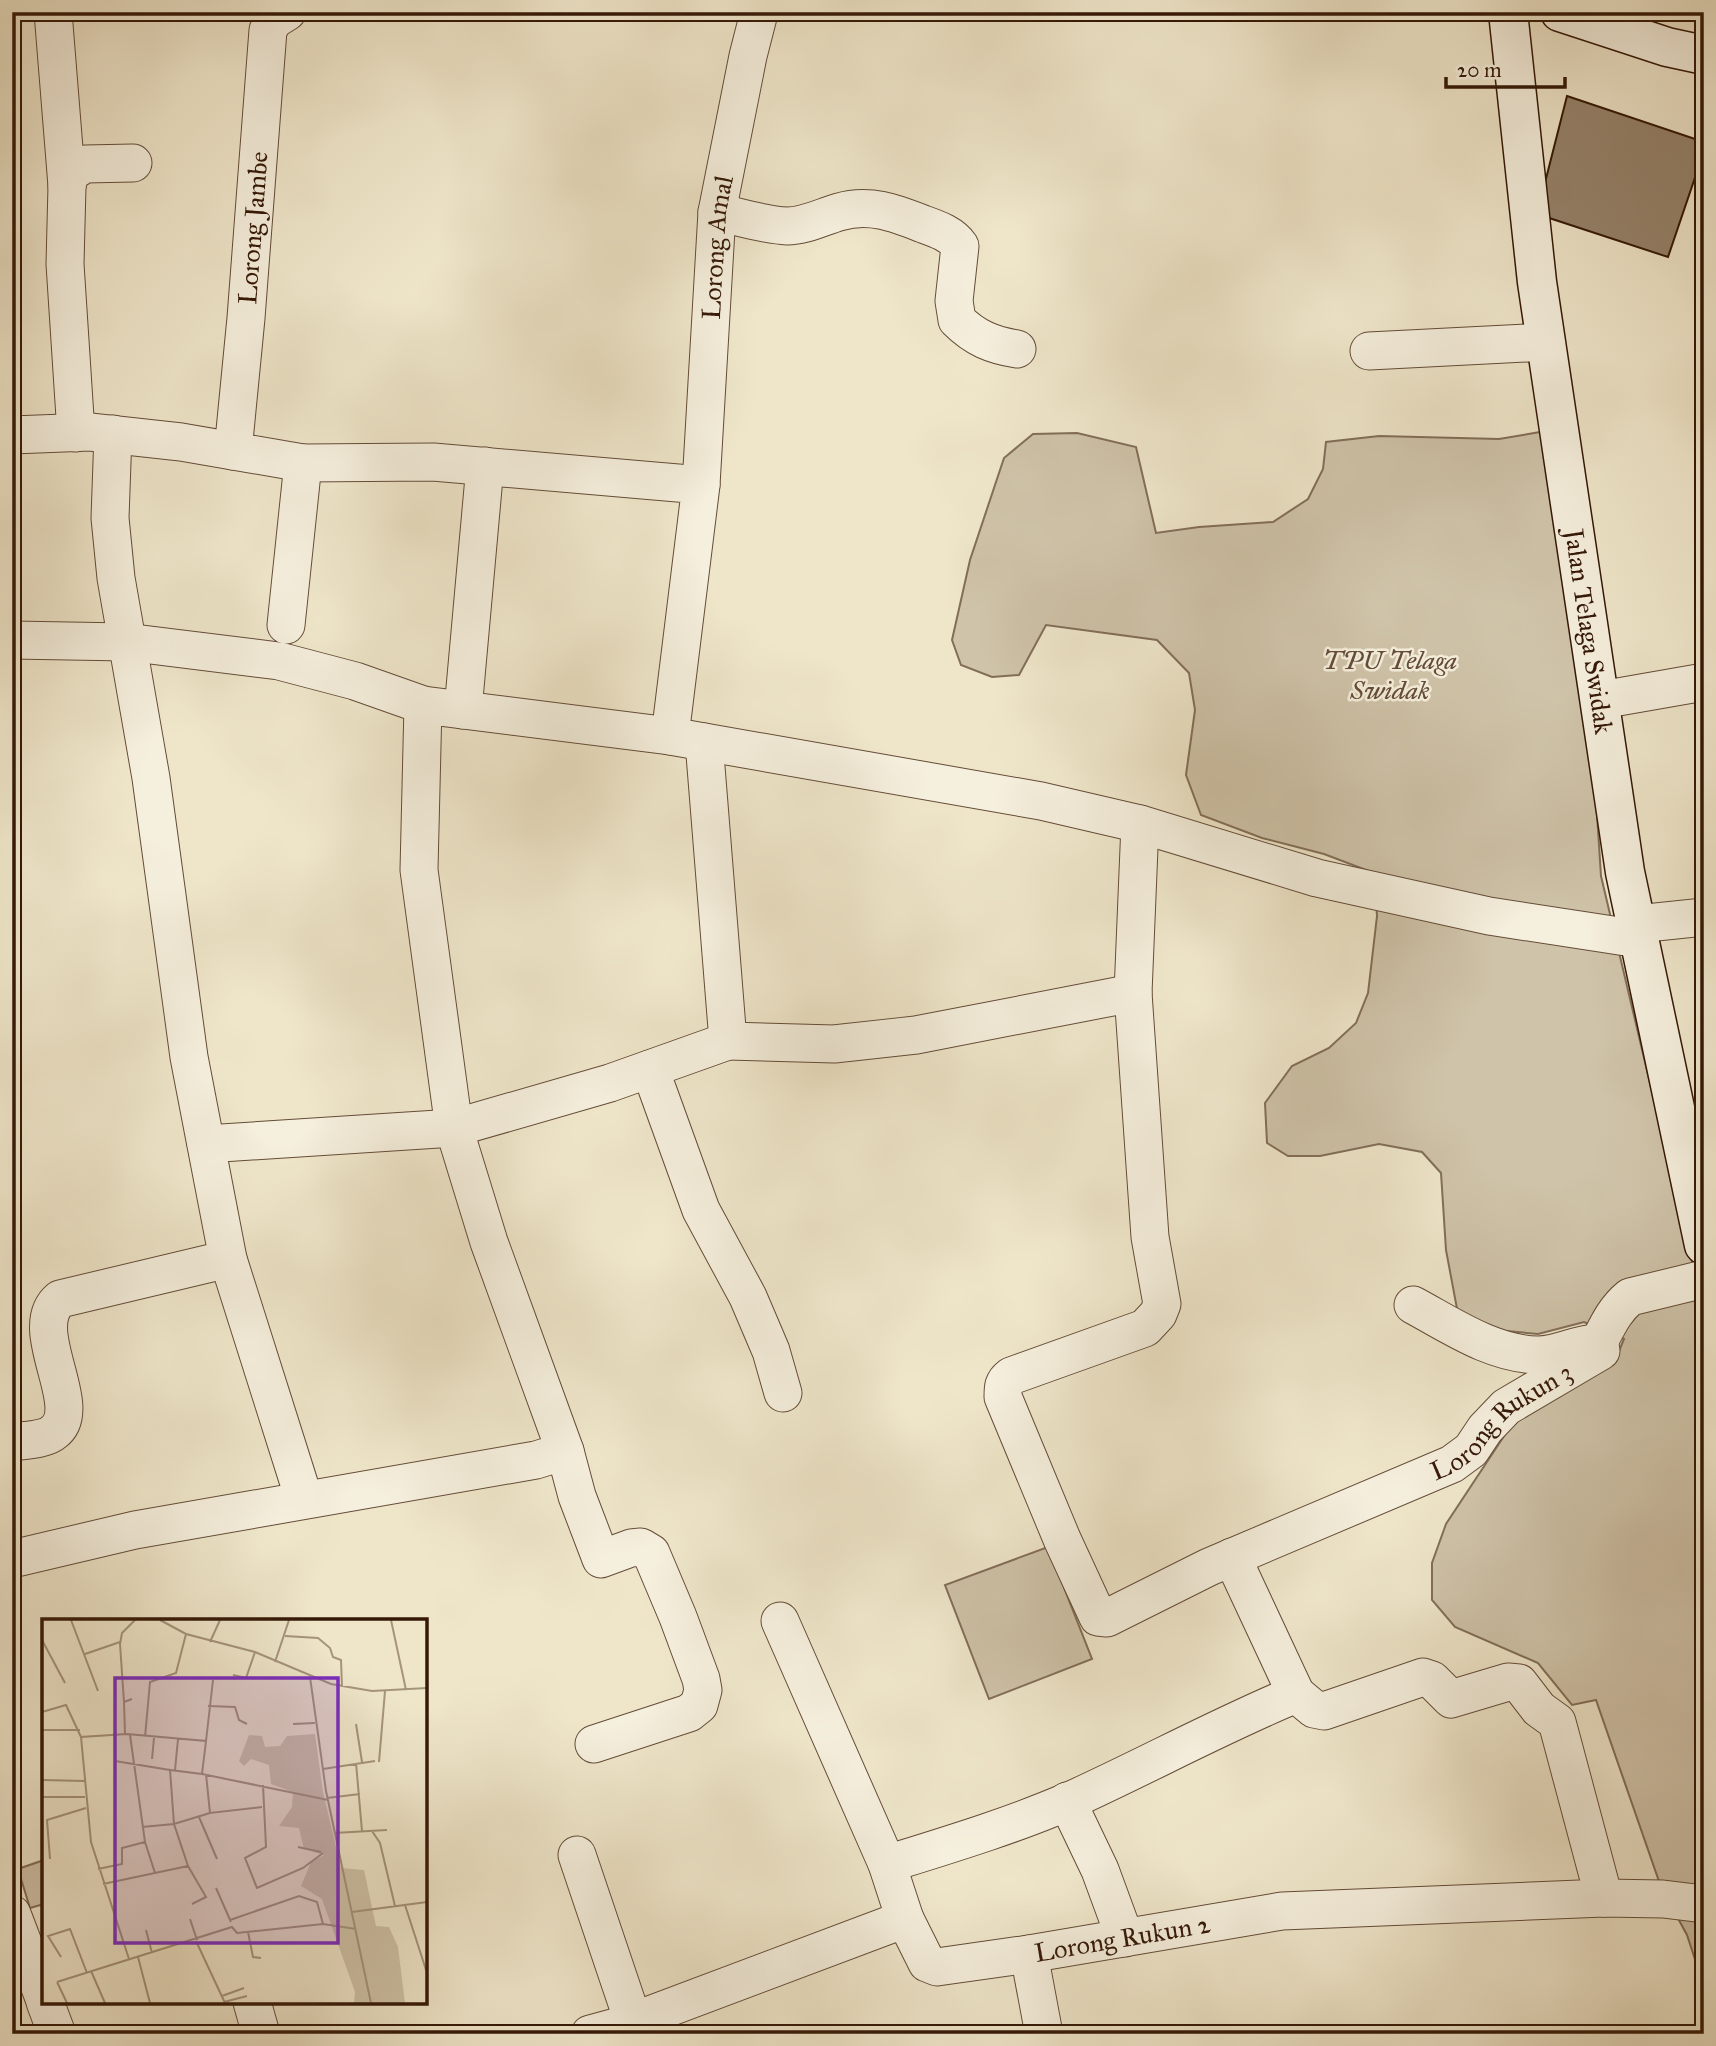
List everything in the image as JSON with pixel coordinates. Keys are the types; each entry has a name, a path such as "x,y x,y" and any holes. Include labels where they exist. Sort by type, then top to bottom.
{"street":[{"path":"53,12 67,186 65,264 76,433"},
{"name":"Lorong Jambe","path":"233,451 268,30 274,20 287,12"},
{"name":"Jalan Telaga Swidak","path":"1508,12 1537,282 1625,872 1698,1192 1704,1245"},
{"path":"1560,12 1667,47 1704,55"},
{"name":"Lorong Amal","path":"729,1041 687,739 717,212 759,13"},
{"path":"67,186 70,173 85,163 133,163"},
{"path":"717,212 789,226 821,219 841,211 882,209 933,228 954,238 960,246 954,301 957,320 981,340 1017,349"},
{"path":"1369,351 1546,342"},
{"path":"113,434 110,518 116,578 151,778 189,1057 229,1259 304,1499"},
{"path":"12,435 113,434 181,442 303,463 433,462 701,485"},
{"path":"286,625 303,463"},
{"path":"463,710 485,466"},
{"path":"12,640 126,642 279,662 355,681 423,705 687,739 1041,802 1140,824 1317,878 1489,916 1638,932 1704,917"},
{"path":"1601,700 1704,682"},
{"path":"423,705 419,870 454,1128 489,1242 601,1559 631,1548 641,1547 651,1553 678,1617 703,1690 699,1705 690,1713 594,1744"},
{"path":"1140,824 1133,993 1150,1237 1162,1304 1158,1314 1144,1328 1011,1376 1004,1381 1003,1397 1062,1538 1098,1617 1102,1619 1221,1562 1296,1693 1314,1709 1324,1711 1423,1677 1432,1680 1451,1699 1508,1682 1519,1683 1539,1709 1557,1723 1604,1898"},
{"path":"206,1144 454,1128 610,1083 729,1041 834,1044 916,1035 1133,993"},
{"path":"650,1069 701,1210 748,1297 771,1351 783,1393"},
{"path":"12,1442 52,1435 60,1427 64,1406 47,1325 52,1306 60,1299 229,1259"},
{"path":"1598,1344 1614,1315 1630,1297 1662,1287 1704,1279"},
{"name":"Lorong Rukun 3","path":"1221,1562 1452,1464 1471,1450 1485,1429 1506,1407 1599,1353 1601,1348 1592,1343 1561,1353 1510,1351 1484,1343 1413,1305"},
{"path":"12,1559 135,1530 536,1460 565,1451"},
{"path":"577,1854 618,2028 905,1919 887,1864 780,1621"},
{"path":"887,1864 944,1847 1067,1801 1240,1717 1296,1693"},
{"path":"1067,1801 1100,1870 1125,1938"},
{"name":"Lorong Rukun 2","path":"905,1919 927,1963 937,1967 1282,1911 1604,1898 1663,1899 1704,1905"},
{"path":"12,1914 42,1995"},
{"path":"1029,1954 1044,2034"},
{"path":"46,2004 57,2034"},
{"path":"253,2004 261,2034"}],"green space":[{"name":"TPU Telaga Swidak","path":"1546,431 1592,737 1601,876 1704,1312 1704,1987 1687,1935 1661,1887 1596,1700 1572,1705 1538,1663 1455,1627 1432,1600 1432,1563 1446,1524 1514,1421 1615,1361 1624,1339 1584,1322 1538,1334 1485,1329 1458,1314 1446,1250 1441,1173 1422,1152 1379,1144 1320,1156 1288,1156 1267,1143 1265,1103 1292,1066 1329,1048 1356,1023 1368,993 1377,916 1374,873 1324,854 1262,838 1201,815 1186,775 1195,710 1189,673 1157,640 1046,625 1019,675 992,677 961,665 952,640 970,560 1004,458 1033,434 1077,433 1136,447 1156,533 1273,522 1308,499 1323,469 1326,442 1379,436 1499,439"},
{"path":"1048,1547 1092,1659 989,1699 945,1585"},
{"path":"42,1861 42,1905 30,1908 18,1869"}],"building":[{"path":"1567,96 1704,142 1704,151 1668,257 1537,214"}]}
